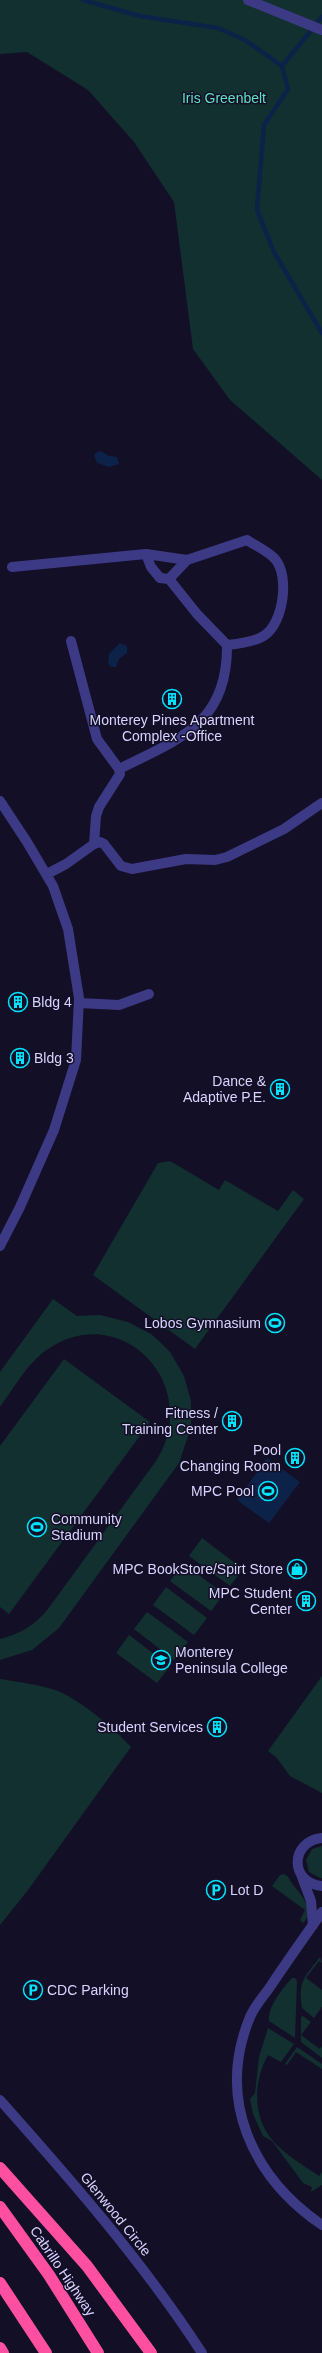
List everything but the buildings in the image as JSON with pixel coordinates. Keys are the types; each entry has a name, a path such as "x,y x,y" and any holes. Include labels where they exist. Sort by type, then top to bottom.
{"highway":[{"path":"0,2168 87,2266 151,2353"},
{"name":"Cabrillo Highway","path":"0,2207 49,2275 98,2353"},
{"path":"0,2283 46,2353"},
{"path":"0,2348 3,2353"}],"street":[{"path":"248,0 322,30"},
{"path":"12,567 146,554 187,560 247,540 276,560 283,578 277,622 265,636 227,644"},
{"path":"146,554 151,567 160,578 169,579 197,614 227,644"},
{"path":"169,579 187,560"},
{"path":"71,642 97,739 119,769 119,778 104,797 98,811 94,844"},
{"path":"119,769 175,740 205,717 212,708 223,687 227,644"},
{"path":"0,801 47,874 68,929 79,1002 76,1060 54,1130 20,1207 0,1246"},
{"path":"47,874 66,864 94,844 100,842 104,844 116,862 126,869 186,859 215,860 227,857 284,829 322,804"},
{"path":"79,1002 119,1005 149,994"},
{"path":"313,1925 311,1901 298,1866 299,1854 308,1842 322,1838"},
{"path":"302,1877 308,1882 322,1886"},
{"path":"322,1912 250,2017 239,2059 237,2093 239,2112 261,2161 276,2183 296,2204 322,2225"},
{"name":"Glenwood Circle","path":"0,2100 59,2166 143,2268 169,2303 202,2353"}],"green space":[{"name":"Iris Greenbelt","path":"0,0 322,0 322,480 230,400 193,349 174,202 134,142 88,90 27,52 0,54"},
{"path":"170,1161 219,1190 225,1180 278,1211 293,1190 304,1199 195,1349 93,1275 158,1163"},
{"path":"53,1299 77,1316 100,1315 128,1322 151,1334 161,1343 170,1352 184,1376 191,1401 191,1427 179,1463 59,1628 32,1650 0,1660 0,1639 27,1628 38,1620 48,1609 156,1461 168,1432 170,1404 162,1379 147,1358 127,1342 102,1335 76,1336 48,1349 28,1368 0,1407 0,1372"},
{"name":"Community Stadium","path":"64,1359 150,1422 9,1614 0,1607 0,1446"},
{"path":"202,1538 243,1569 230,1586 189,1556"},
{"path":"183,1563 224,1594 211,1611 170,1581"},
{"path":"166,1587 207,1618 194,1635 153,1605"},
{"path":"147,1612 188,1642 174,1660 134,1629"},
{"path":"129,1635 170,1666 157,1683 116,1653"},
{"path":"322,1676 322,1793 290,1776 276,1757 268,1751"},
{"path":"0,1679 41,1686 55,1690 74,1699 96,1715 131,1747 28,1890 0,1925"},
{"path":"322,1846 322,1878 320,1878 309,1872 306,1860 312,1849"},
{"path":"284,1874 289,1878 304,1899 308,1909 307,1918 303,1923 300,1920 305,1910 272,1886 280,1875"},
{"path":"320,1957 322,1963 319,1961 306,1978 322,1990 322,2007 314,2018 302,2008 301,1991 306,1975"},
{"path":"292,1978 295,1978 297,1981 295,2038 269,2021 270,2010 273,2004 280,1992"},
{"path":"303,2016 311,2022 301,2035 301,2017"},
{"path":"268,2028 294,2044 281,2062 268,2055 259,2078 257,2091 259,2115 270,2137 279,2147 319,2176 322,2172 322,2185 311,2192 312,2187 303,2183 272,2141 263,2136 253,2114 250,2099 255,2093 259,2057"},
{"path":"301,2035 320,2049 322,2046 322,2058 301,2042"},
{"path":"297,2047 322,2064 322,2069 296,2052 287,2065 285,2064"}],"water":[{"path":"101,451 109,456 117,457 119,464 109,467 97,463 94,455"},
{"path":"120,643 127,646 127,653 119,659 116,667 111,667 108,663 109,654"},
{"name":"MPC Pool","path":"267,1458 300,1482 269,1523 237,1500"}],"waterway":[{"path":"83,0 140,16 218,28 245,40 282,66 288,89 264,125 257,210 274,252 322,333"},
{"path":"282,66 322,17"}],"place":[{"name":"Monterey Pines Apartment Complex -Office","path":"172,699"},
{"name":"Bldg 4","path":"18,1002"},
{"name":"Bldg 3","path":"20,1058"},
{"name":"Dance & Adaptive P.E.","path":"280,1089"},
{"name":"Lobos Gymnasium","path":"275,1323"},
{"name":"Fitness / Training Center","path":"232,1421"},
{"name":"Pool Changing Room","path":"295,1458"},
{"name":"MPC Pool","path":"268,1491"},
{"name":"Community Stadium","path":"37,1527"},
{"name":"MPC BookStore/Spirt Store","path":"297,1569"},
{"name":"MPC Student Center","path":"306,1601"},
{"name":"Monterey Peninsula College","path":"161,1660"},
{"name":"Student Services","path":"217,1727"},
{"name":"Lot D","path":"216,1890"},
{"name":"CDC Parking","path":"33,1990"}]}
